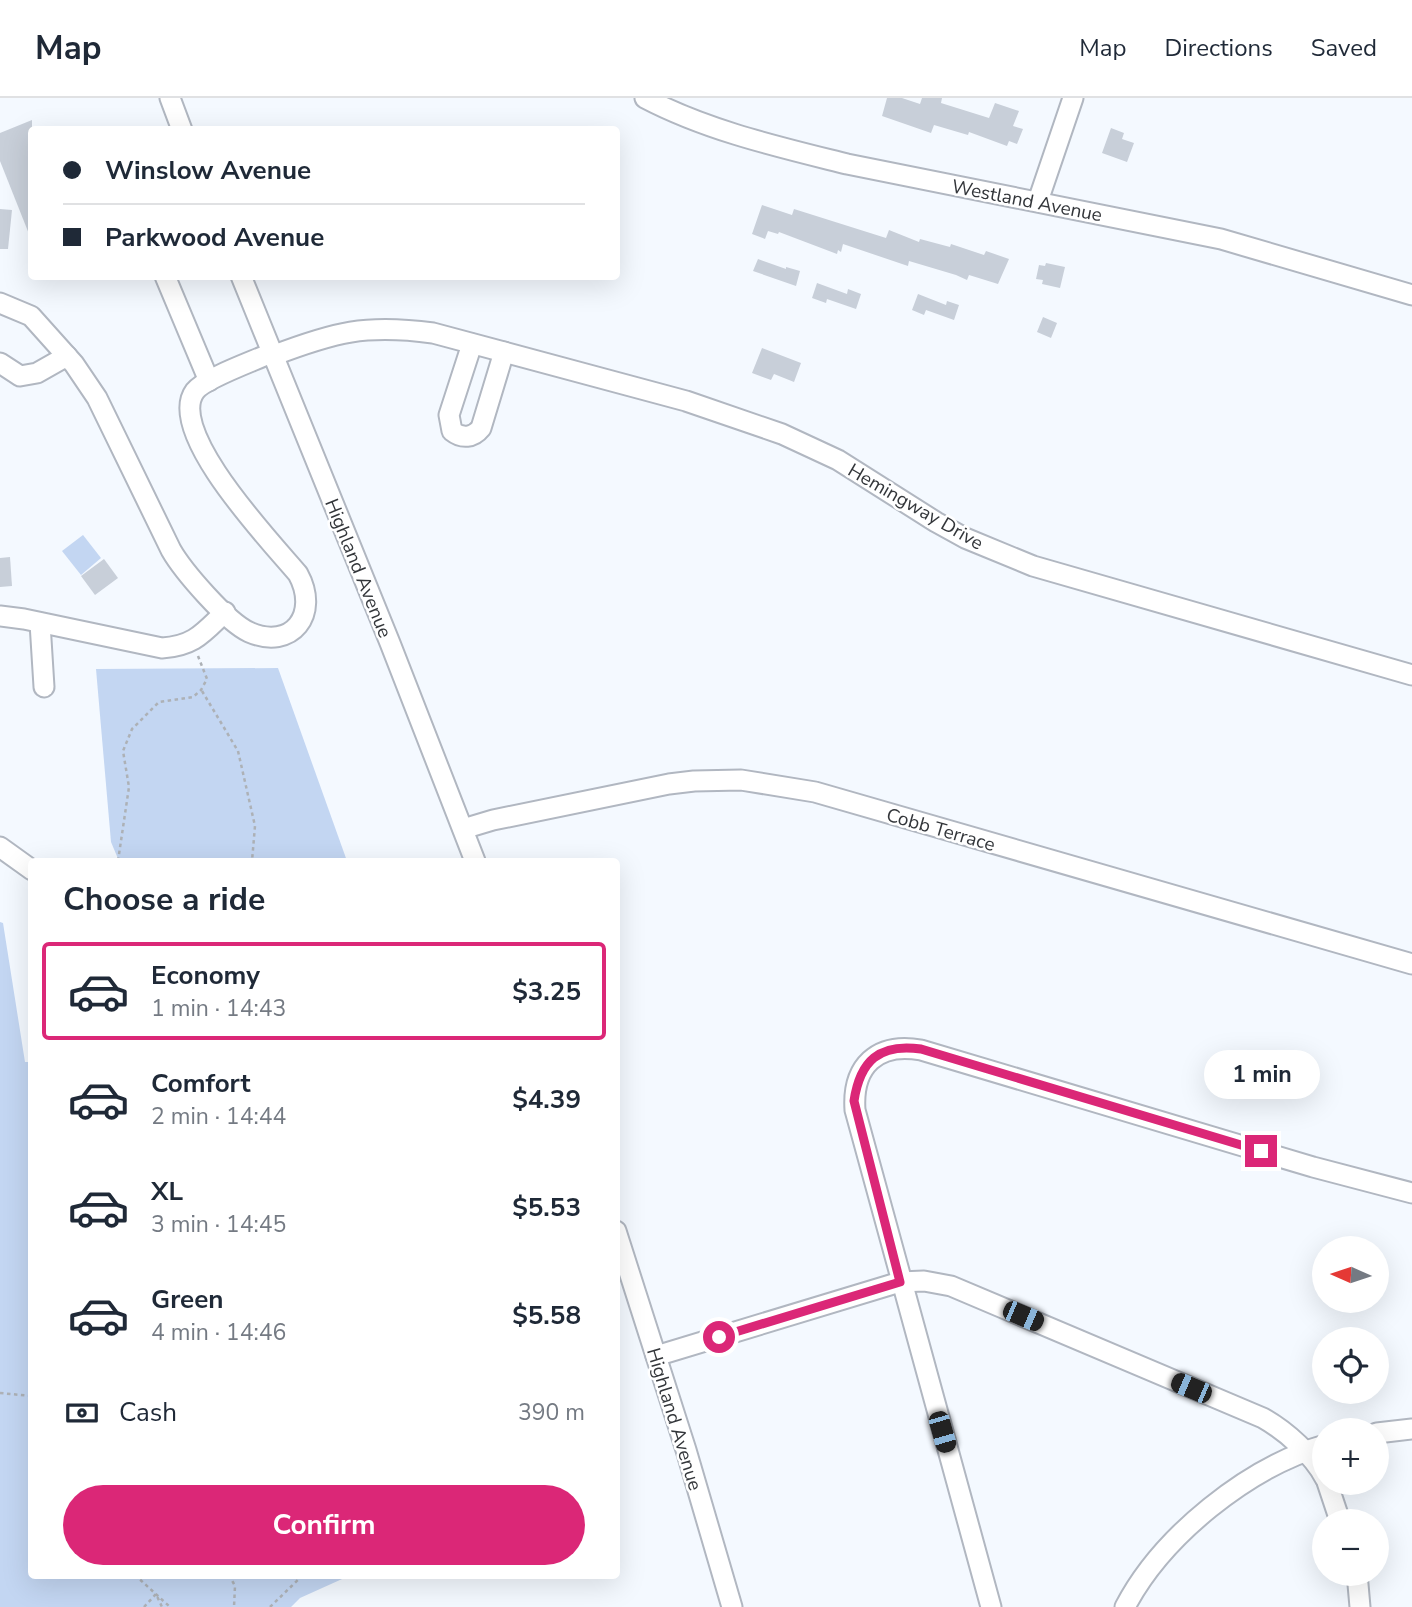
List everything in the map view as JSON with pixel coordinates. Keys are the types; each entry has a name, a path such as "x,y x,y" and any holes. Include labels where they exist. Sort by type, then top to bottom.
{"street":[{"path":"171,98 181,126"},
{"name":"Westland Avenue","path":"645,98 735,134 793,151 1241,244 1412,295"},
{"path":"1038,201 1073,98"},
{"path":"0,303 31,316 67,356 97,398 176,560 225,612 251,633 269,637 287,633 305,614 307,597 298,574 220,479 191,422 189,408 196,389 209,381 167,280"},
{"name":"Highland Avenue","path":"243,280 474,858"},
{"name":"Hemingway Drive","path":"209,381 330,335 363,329 400,329 433,333 686,401 782,434 838,460 936,522 1007,556 1412,675"},
{"path":"472,344 449,415 452,431 462,436 473,435 481,428 504,352"},
{"path":"0,363 20,376 37,373 67,356"},
{"path":"0,616 162,648 179,647 193,642 225,612"},
{"path":"40,623 44,687"},
{"name":"Cobb Terrace","path":"463,829 493,820 668,784 729,781 763,783 816,792 1412,964"},
{"path":"0,847 28,867"},
{"path":"991,1607 900,1282 854,1101 862,1070 875,1055 900,1048 921,1049 1313,1167 1412,1193"},
{"name":"Highland Avenue","path":"620,1244 732,1607"},
{"path":"656,1356 900,1282 925,1281 951,1286 1263,1418 1280,1429 1312,1459"},
{"path":"1389,1432 1412,1429"},
{"path":"1125,1607 1142,1579 1186,1529 1255,1475 1312,1449"},
{"path":"1358,1586 1360,1607"}],"path":[{"path":"118,858 129,787 123,751 132,729 159,702 193,697 201,690 207,679 193,642"},
{"path":"201,690 238,751 255,825 252,858"},
{"path":"0,1393 28,1396"},
{"path":"139,1579 170,1607"},
{"path":"232,1579 235,1586 234,1607"},
{"path":"270,1607 299,1579"},
{"path":"144,1607 156,1594"},
{"path":"156,1594 162,1607"}],"shaded area":[{"path":"83,535 101,558 81,575 62,551"},
{"path":"278,668 346,858 118,858 111,842 96,669"},
{"path":"0,922 3,923 25,1062 28,1062 28,1579 342,1579 300,1598 291,1607 0,1607"}],"building":[{"path":"887,98 902,98 920,104 922,98 942,98 941,103 989,118 995,103 1019,111 1013,126 1023,129 1017,144 1009,141 1007,146 969,132 968,135 934,125 931,133 882,116"},
{"path":"32,120 32,126 28,126 28,231 0,161 0,133"},
{"path":"1111,128 1124,133 1122,139 1134,143 1127,162 1102,153"},
{"path":"762,205 792,215 794,209 886,238 889,230 919,242 920,239 950,247 951,244 984,255 986,251 1009,259 998,284 969,275 967,280 909,261 908,266 843,244 841,252 838,250 837,254 779,232 768,231 765,239 752,234"},
{"path":"0,209 12,210 8,249 0,249"},
{"path":"758,259 800,271 796,286 753,271"},
{"path":"1046,263 1065,267 1060,288 1042,284 1043,280 1036,279 1039,265 1045,266"},
{"path":"817,283 847,294 848,289 861,294 856,309 827,299 826,303 812,298"},
{"path":"918,294 946,305 947,301 959,305 954,320 926,310 924,315 912,310"},
{"path":"1043,317 1057,323 1051,338 1037,332"},
{"path":"762,348 801,363 794,382 774,374 771,380 752,373"},
{"path":"10,557 12,586 0,587 0,558"},
{"path":"104,559 118,578 95,595 81,576"}],"route":[{"path":"719,1337 900,1282 854,1101 862,1070 875,1055 887,1050 921,1049 1261,1151"}]}
